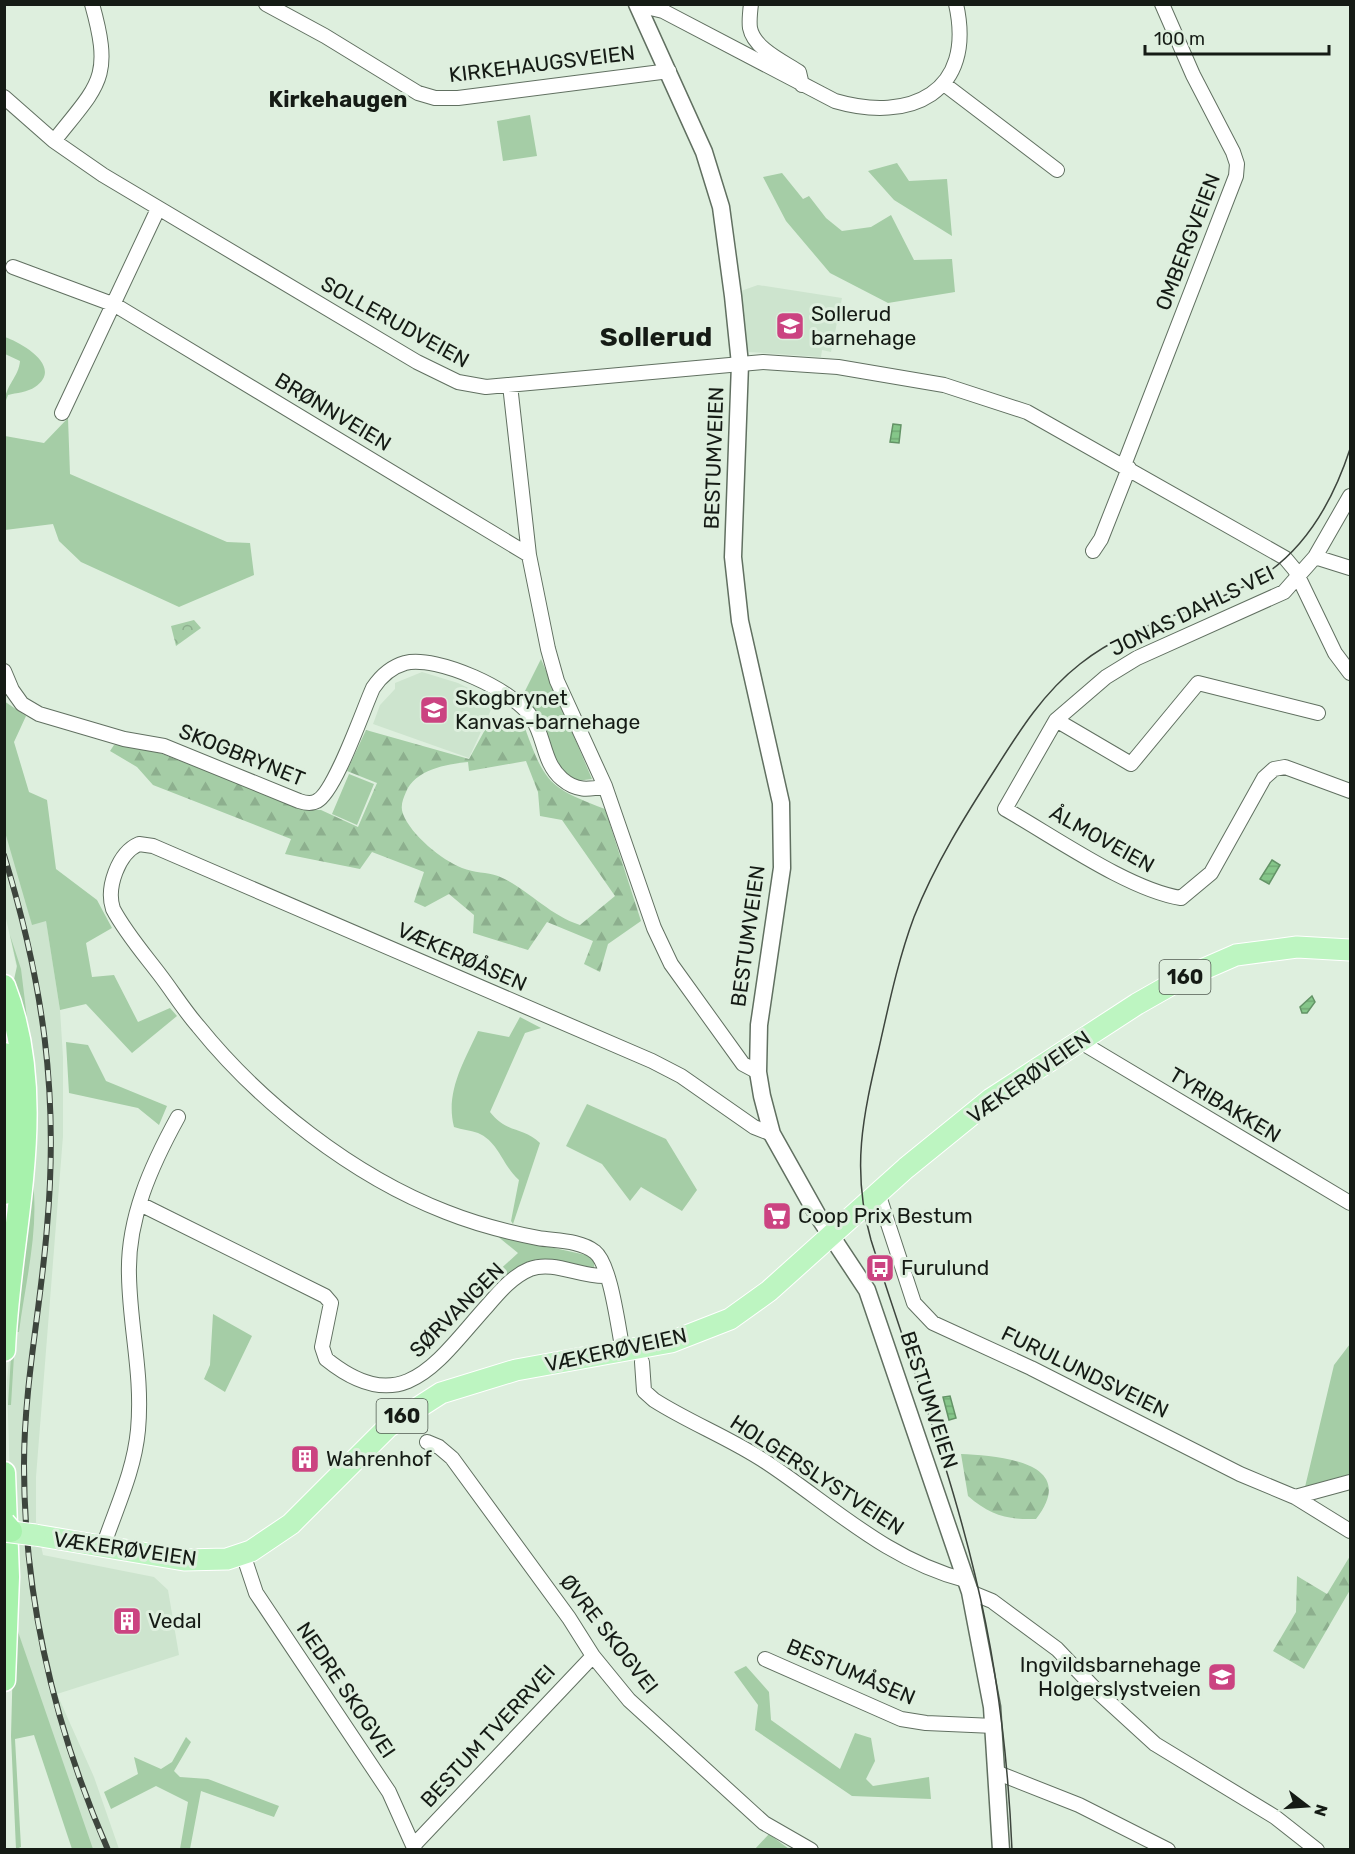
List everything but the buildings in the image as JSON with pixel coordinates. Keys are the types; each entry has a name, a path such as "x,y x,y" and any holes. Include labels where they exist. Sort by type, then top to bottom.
{"highway":[{"path":"4,986 19,1037 26,1119 21,1202 5,1311 4,1350"},
{"path":"4,1053 10,1097 10,1137 4,1193"},
{"path":"4,1473 8,1585 4,1680"}],"main road":[{"name":"VÆKERØVEIEN","path":"7,1528 35,1535 184,1560 213,1560 243,1554 272,1539 291,1524 379,1434 429,1399 487,1378 682,1339 730,1319 769,1291 878,1193 991,1099 1079,1041 1181,979 1236,955 1296,947 1350,950"}],"street":[{"path":"54,141 89,97 102,68 103,52 92,4"},
{"name":"KIRKEHAUGSVEIEN","path":"266,4 325,36 410,89 435,98 458,98 669,71"},
{"path":"751,4 750,28 753,37 762,47 799,72 802,85"},
{"path":"638,5 663,11 835,101 862,108 880,109 920,102 945,84 953,69 958,50 959,25 956,4"},
{"name":"OMBERGVEIEN","path":"1126,467 1236,176 1237,164 1161,4"},
{"name":"BESTUMVEIEN","path":"638,5 704,152 721,207 740,364 732,557 740,621 781,803 782,868 761,994 758,1072 772,1134 831,1235 858,1272 874,1307 968,1586 994,1726 1001,1850"},
{"path":"945,84 1057,170"},
{"name":"SOLLERUDVEIEN","path":"4,97 54,141 158,209 445,378 469,385 510,385 740,364 838,367 944,385 1027,412 1285,558 1335,653 1350,673"},
{"path":"62,414 158,209"},
{"name":"BRØNNVEIEN","path":"13,267 115,305 529,555"},
{"path":"510,385 529,555 548,649 557,681 605,786 654,928 671,964 743,1064 758,1072"},
{"path":"1093,551 1101,539 1126,467"},
{"name":"JONAS DAHLS VEI","path":"1005,809 1056,720 1106,677 1137,658 1284,592 1298,579 1315,557 1350,496"},
{"path":"1315,557 1350,568"},
{"name":"SKOGBRYNET","path":"4,671 12,690 22,704 39,714 124,739 164,746 299,801 311,803 326,795 332,786 373,688 383,675 407,663 438,665 467,675 518,702 532,717 551,767 563,780 582,789 605,786"},
{"path":"1056,720 1131,764 1198,682 1318,713"},
{"name":"ÅLMOVEIEN","path":"1005,809 1122,876 1161,895 1181,898 1211,873 1264,778 1274,768 1285,767 1350,791"},
{"name":"VÆKERØÅSEN","path":"607,1276 599,1255 584,1246 490,1227 446,1212 395,1189 281,1110 220,1052 197,1026 118,918 111,902 111,887 127,853 139,844 153,846 652,1061 681,1076 754,1127 772,1134"},
{"name":"TYRIBAKKEN","path":"1079,1041 1350,1203"},
{"path":"103,1547 129,1478 138,1432 139,1365 129,1273 140,1204 151,1168 178,1117"},
{"name":"FURULUNDSVEIEN","path":"878,1193 914,1303 929,1320 1031,1368 1240,1474 1295,1497 1350,1531"},
{"name":"SØRVANGEN","path":"140,1204 325,1296 331,1303 322,1347 326,1359 357,1377 380,1385 402,1384 421,1376 504,1287 530,1269 549,1267 589,1276 607,1276"},
{"path":"607,1276 623,1351"},
{"name":"HOLGERSLYSTVEIEN","path":"642,1362 644,1391 654,1400 766,1462 879,1543 942,1572 992,1600 1057,1649 1097,1692 1155,1744 1275,1817 1317,1850"},
{"name":"ØVRE SKOGVEI","path":"427,1442 439,1447 452,1458 569,1618 593,1656 630,1701 764,1823 811,1850"},
{"path":"1295,1497 1350,1482"},
{"name":"NEDRE SKOGVEI","path":"243,1554 256,1593 388,1792 415,1847"},
{"name":"BESTUM TVERRVEI","path":"415,1847 593,1656"},
{"name":"BESTUMÅSEN","path":"765,1659 901,1719 926,1723 994,1726"},
{"path":"998,1773 1079,1805 1168,1850"}],"shaded area":[{"name":"Sollerud barnehage","path":"758,285 842,298 831,352 822,350 821,357 749,352 746,348 741,291"},
{"path":"893,424 901,425 899,443 890,442"},
{"name":"Skogbrynet Kanvas-barnehage","path":"422,672 458,683 495,701 469,758 373,724 380,705 395,689 395,683"},
{"path":"4,786 46,920 60,1010 63,1057 63,1136 36,1477 36,1522 43,1555 154,1577 168,1590 179,1655 57,1694 94,1777 119,1849 90,1849 14,1620 7,1380 14,1311 18,973 5,914"},
{"path":"1272,860 1280,865 1269,884 1260,879"},
{"path":"1312,996 1315,1002 1307,1013 1302,1013 1300,1007"},
{"path":"950,1396 956,1418 949,1420 943,1397"}],"green space":[{"path":"530,115 537,156 503,161 497,121"},
{"path":"897,163 909,181 947,179 952,236 894,200 868,171"},
{"path":"782,173 803,199 809,196 826,218 842,231 871,227 891,215 914,260 952,259 955,292 888,303 830,273 786,221 763,177"},
{"path":"5,337 30,350 43,364 45,372 43,379 35,387 8,395 5,403 5,397 20,361 5,354"},
{"path":"68,418 70,474 227,542 250,543 254,575 179,607 81,562 59,541 53,524 5,530 5,436 44,443"},
{"path":"194,620 201,628 176,646 171,626"},
{"path":"541,659 592,779 576,781 562,775 521,699"},
{"path":"4,701 26,716 14,742 29,792 47,800 56,869 97,900 112,928 86,943 92,977 114,975 138,1022 170,1008 177,1016 132,1053 86,1004 60,1010 46,921 32,925 5,832"},
{"path":"487,726 525,728 538,761 552,782 572,795 605,809 641,921 608,944 600,972 584,964 593,941 547,922 528,950 473,933 474,915 449,894 425,907 414,902 424,872 372,852 360,869 285,854 291,839 153,785 137,767 110,751 114,745 144,747 308,810 321,810 358,827 377,783 347,771 366,730 469,759","holes":["526,761 538,792 540,816 562,820 615,896 580,925 557,914 498,876 467,870 445,859 420,838 407,822 402,811 406,792 416,778 432,770 459,763 468,762 469,771"]},
{"path":"349,774 374,784 357,825 332,814"},
{"path":"10,935 21,969 36,1091 13,984 17,966"},
{"path":"520,1017 541,1028 525,1033 490,1112 503,1124 527,1134 540,1143 513,1224 511,1221 519,1180 508,1168 496,1148 485,1137 454,1127 452,1102 457,1078 478,1031 509,1037"},
{"path":"66,1042 88,1045 106,1081 167,1106 159,1125 138,1108 69,1093"},
{"path":"587,1104 666,1139 697,1190 682,1211 641,1187 630,1201 602,1164 566,1146"},
{"path":"33,1183 34,1220 30,1258 19,1332 13,1332"},
{"path":"496,1235 586,1255 594,1260 594,1268 590,1271 559,1261 536,1259 508,1279 495,1274 518,1253"},
{"path":"213,1314 252,1336 225,1392 204,1379 210,1365"},
{"path":"12,1339 15,1339 11,1405 8,1405"},
{"path":"1350,1344 1350,1474 1305,1487 1334,1365"},
{"path":"961,1454 1013,1460 1030,1466 1042,1474 1048,1485 1047,1500 1036,1519 999,1515 984,1508 968,1496"},
{"path":"1350,1556 1350,1590 1304,1669 1273,1651 1296,1612 1297,1576 1327,1594"},
{"path":"14,1620 93,1849 72,1849 34,1735 15,1739 21,1847 16,1849 11,1736"},
{"path":"746,1666 769,1692 771,1720 840,1769 855,1733 871,1738 875,1761 866,1779 873,1786 929,1777 931,1799 852,1796 755,1730 758,1705 734,1672"},
{"path":"186,1737 191,1742 174,1771 180,1777 208,1779 279,1806 274,1817 201,1791 190,1849 180,1849 188,1802 156,1786 111,1809 104,1792 138,1774 134,1757 161,1769 172,1762"},
{"path":"769,1834 789,1849 755,1849"}],"tram line":[{"path":"1012,1850 1008,1780 1000,1711 983,1609 952,1490 871,1240 865,1214 861,1143 873,1073 890,999 914,917 941,859 1005,754 1044,699 1080,664 1118,639 1243,587 1263,576 1281,562 1297,547 1323,511 1350,449"}],"railway":[{"path":"4,855 18,902 38,994 45,1039 51,1130 47,1227 25,1435 25,1515 30,1564 36,1613 58,1709 72,1756 108,1850"}],"place":[{"name":"Sollerud barnehage","path":"790,326"},
{"name":"Skogbrynet Kanvas-barnehage","path":"434,710"},
{"name":"Coop Prix Bestum","path":"777,1216"},
{"name":"Furulund","path":"880,1268"},
{"name":"Wahrenhof","path":"305,1459"},
{"name":"Vedal","path":"127,1621"},
{"name":"Ingvildsbarnehage Holgerslystveien","path":"1222,1677"}],"district":[{"name":"Kirkehaugen","path":"338,99"},
{"name":"Sollerud","path":"656,337"}]}
